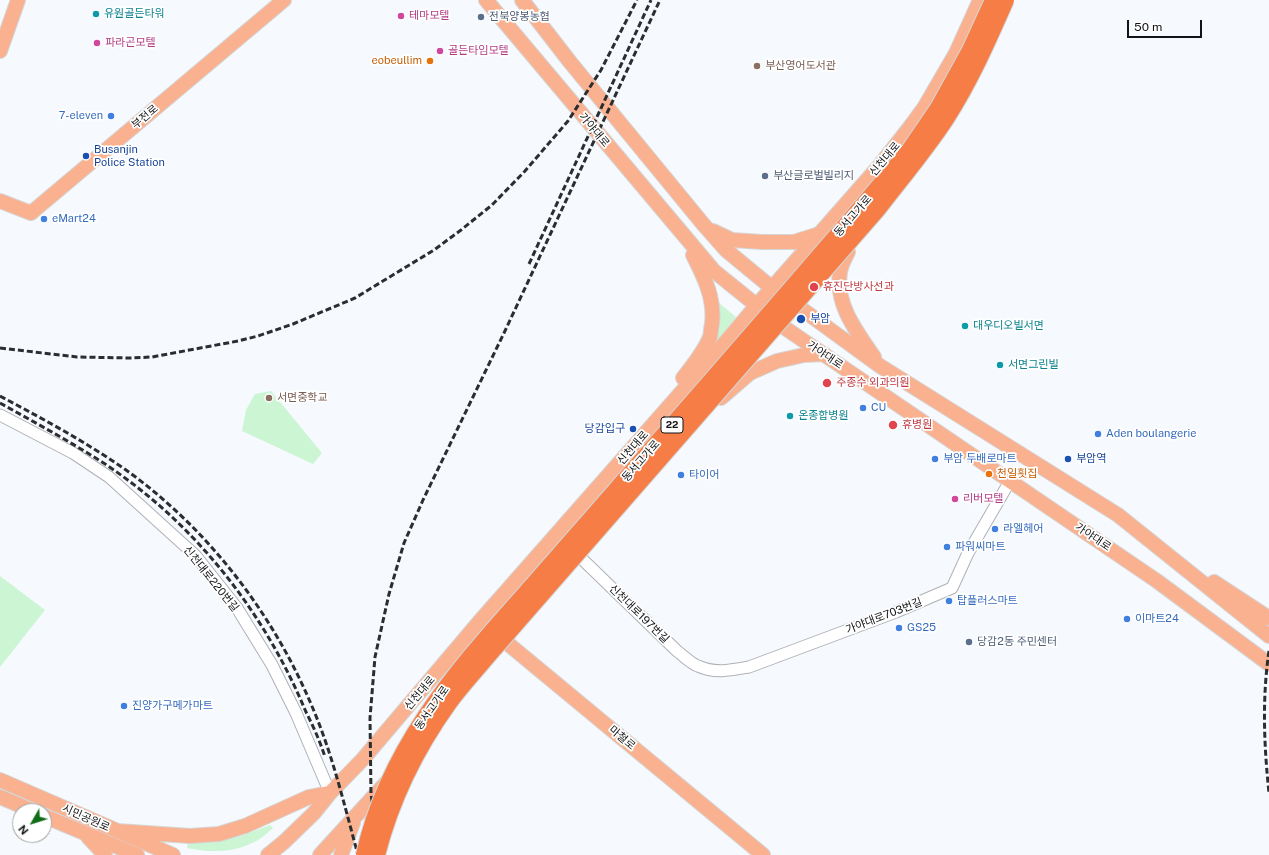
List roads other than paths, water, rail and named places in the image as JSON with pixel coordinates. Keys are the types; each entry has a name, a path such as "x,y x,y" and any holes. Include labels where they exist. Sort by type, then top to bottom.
{"highway":[{"name":"동서고가로","path":"364,855 387,785 412,737 428,711 484,639 660,439 908,152 946,95 970,50 993,0"},
{"name":"동서고가로","path":"377,855 387,822 407,774 431,731 449,704 494,649 852,239 917,160 946,118 980,59 1006,0"}],"main road":[{"path":"0,51 18,0"},
{"name":"부전로","path":"0,201 31,213 284,0"},
{"path":"486,0 523,44 550,88 579,125 683,234 705,278 711,295 712,316 710,336 701,354 670,396 658,419"},
{"name":"가야대로","path":"522,0 570,62 726,250 772,288 880,366 1118,515 1224,588 1248,611"},
{"path":"525,0 576,55 635,127 670,174 703,224 732,240 794,242 819,234"},
{"name":"신천대로","path":"268,855 304,823 330,793 363,759 480,621 880,165 920,112 956,53 980,0"},
{"path":"320,855 412,754 507,643 701,422 782,326 848,252 937,142 965,99 986,61 1011,0"},
{"name":"가야대로","path":"683,234 714,271 782,326 1157,581 1269,664"},
{"path":"848,252 840,270 839,283 844,309 880,366"},
{"path":"720,398 750,373 756,370 783,360 804,355 824,354"},
{"path":"1232,636 1244,635 1249,627 1248,611"},
{"path":"1248,611 1269,611"},
{"path":"1248,611 1269,618"},
{"path":"1248,611 1269,636"},
{"name":"마철로","path":"480,621 763,855"},
{"name":"시민공원로","path":"0,780 173,855"},
{"path":"117,831 190,836 219,834 245,826 309,797 330,793"},
{"path":"0,797 14,803"},
{"path":"341,855 356,817"},
{"name":"시민공원로","path":"52,819 137,855"},
{"path":"82,831 105,855"}],"street":[{"name":"신천대로220번길","path":"0,415 72,453 109,478 195,555 237,608 272,665 296,713 330,793"},
{"name":"가야대로703번길","path":"699,667 717,671 749,667 896,612 952,588 968,553 1010,481"},
{"name":"신천대로197번길","path":"582,559 677,651 699,667"}],"railway":[{"path":"0,348 77,357 152,357 258,336 293,324 355,298 434,250 461,230 492,205 525,171 568,121 601,70 637,0"},
{"path":"529,264 651,0"},
{"path":"382,855 371,795 370,718 375,657 389,594 404,543 660,0"},
{"path":"0,396 80,440 126,470 156,493 184,518 210,545 234,574 257,605 277,637 311,704 343,797 358,855"},
{"path":"0,403 102,462 167,512 196,541 223,572 247,604 269,639 289,675 325,757"},
{"path":"1269,651 1265,686 1264,722 1269,793"},
{"path":"369,815 375,855"}],"place":[{"name":"유원골든타워","path":"96,14"},
{"name":"테마모텔","path":"401,16"},
{"name":"전북양봉농협","path":"481,17"},
{"name":"파라곤모텔","path":"97,43"},
{"name":"골든타임모텔","path":"440,51"},
{"name":"eobeullim","path":"430,61"},
{"name":"부산영어도서관","path":"757,66"},
{"name":"7-eleven","path":"111,116"},
{"name":"Busanjin Police Station","path":"86,156"},
{"name":"부산글로벌빌리지","path":"765,176"},
{"name":"eMart24","path":"44,219"},
{"name":"휴진단방사선과","path":"814,287"},
{"name":"부암","path":"801,319"},
{"name":"대우디오빌서면","path":"965,326"},
{"name":"서면그린빌","path":"1000,365"},
{"name":"주종수 외과의원","path":"827,383"},
{"name":"서면중학교","path":"269,398"},
{"name":"CU","path":"863,408"},
{"name":"온종합병원","path":"790,416"},
{"name":"휴병원","path":"893,425"},
{"name":"당감입구","path":"633,429"},
{"name":"Aden boulangerie","path":"1098,434"},
{"name":"부암 두배로마트","path":"935,459"},
{"name":"부암역","path":"1068,459"},
{"name":"천일횟집","path":"989,474"},
{"name":"타이어","path":"681,475"},
{"name":"리버모텔","path":"955,499"},
{"name":"라엘헤어","path":"995,529"},
{"name":"파워씨마트","path":"947,547"},
{"name":"탑플러스마트","path":"949,601"},
{"name":"이마트24","path":"1127,619"},
{"name":"GS25","path":"899,628"},
{"name":"당감2동 주민센터","path":"969,642"},
{"name":"진양가구메가마트","path":"124,706"}]}
